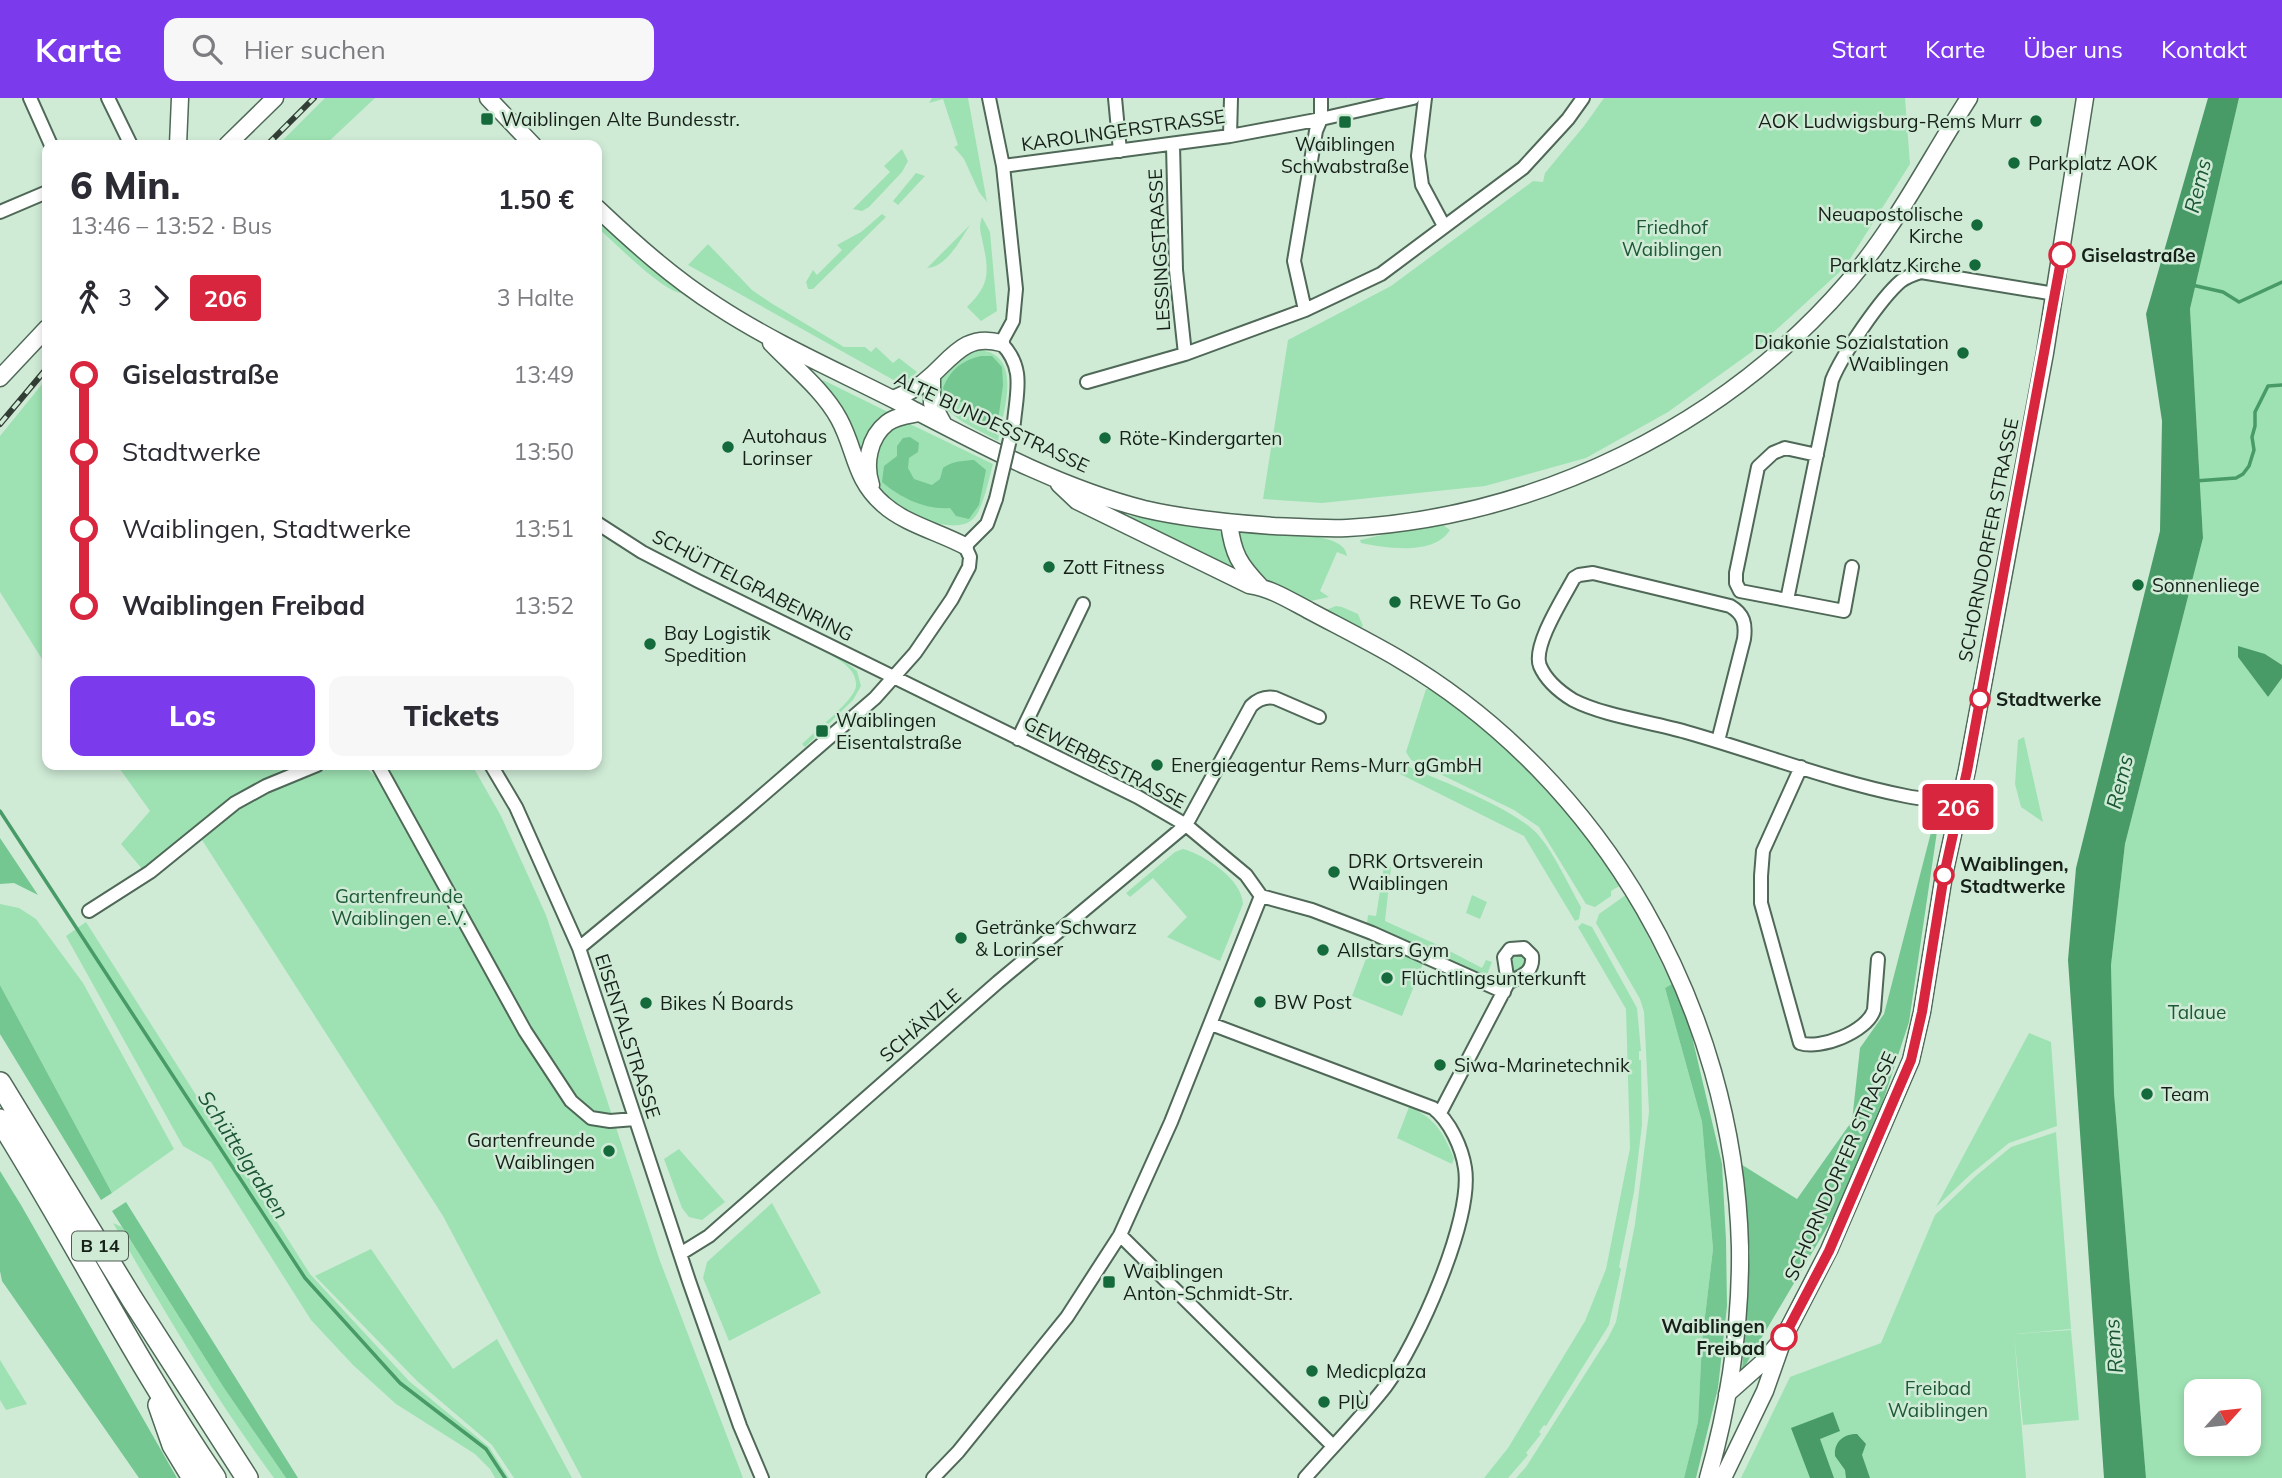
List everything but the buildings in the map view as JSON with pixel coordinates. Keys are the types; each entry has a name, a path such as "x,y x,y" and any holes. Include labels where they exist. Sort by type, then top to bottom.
{"highway":[{"name":"B 14","path":"0,1083 201,1409 250,1459 264,1478"},
{"name":"B 14","path":"0,1120 145,1367 215,1478"},
{"path":"145,1367 173,1445 192,1478"},
{"path":"201,1409 247,1478"}],"main road":[{"path":"178,140 180,98"},
{"path":"232,140 275,98"},
{"path":"488,98 528,140"},
{"name":"ALTE BUNDESSTRASSE","path":"1942,137 1958,98"},
{"name":"ALTE BUNDESSTRASSE","path":"602,213 701,296 759,331 919,413 1049,475 1099,495 1145,509 1229,523 1352,528 1459,511 1536,491 1613,460 1672,429 1726,394 1768,362 1807,326 1877,247 1903,208 1942,137 1969,98"},
{"name":"SCHORNDORFER STRASSE","path":"1723,1478 1765,1391 1784,1337 1829,1251 1911,1060 2055,294 2085,98"},
{"path":"759,331 832,408 846,435 858,472 875,497 899,515 965,546"},
{"path":"0,378 42,333"},
{"path":"893,399 909,392 932,375 942,363 966,345 978,340 1001,343"},
{"path":"932,375 932,403 944,425"},
{"path":"875,497 868,476 867,461 878,433 887,423 897,418 919,413"},
{"path":"1049,475 1077,501 1249,585 1260,586"},
{"path":"1229,523 1235,554 1260,586 1375,645 1424,674 1497,730 1593,830 1632,886 1671,958 1712,1066 1722,1107 1734,1173 1740,1247 1737,1325 1727,1394 1708,1478"},
{"name":"SCHORNDORFER STRASSE","path":"1727,1394 1763,1362 1784,1337"}],"street":[{"path":"30,98 49,140"},
{"path":"108,98 129,140"},
{"path":"965,546 987,524 996,499 1014,422 1018,377 1010,352 1001,343 1013,321 1016,289 1003,166 989,98"},
{"path":"1115,98 1120,151"},
{"path":"1230,136 1231,98"},
{"path":"1305,310 1294,261 1316,131 1321,119 1321,98"},
{"name":"KAROLINGERSTRASSE","path":"1003,166 1230,136 1413,98"},
{"path":"1425,98 1418,156 1422,185 1444,226"},
{"path":"1087,382 1185,354 1305,310 1381,274 1534,158 1583,98"},
{"name":"LESSINGSTRASSE","path":"1173,145 1175,270 1185,354"},
{"path":"0,212 42,194"},
{"path":"1787,600 1832,380 1839,363 1893,290 1909,275 1921,272 2055,294"},
{"path":"1817,455 1785,448 1765,458 1758,467 1736,583 1740,591 1844,611 1853,567"},
{"name":"SCHÜTTELGRABENRING","path":"602,526 642,552 894,677"},
{"name":"EISENTALSTRASSE","path":"762,1478 740,1426 680,1254 579,948 829,740 875,698 915,653 966,575 970,557 965,546"},
{"path":"1717,741 1746,628 1740,614 1730,606 1593,573 1574,578 1549,625 1538,656 1539,664 1550,682 1572,699 1909,797 1959,803"},
{"path":"1018,739 1083,604"},
{"name":"GEWERBESTRASSE","path":"894,677 1138,797 1186,825 1256,701 1269,696 1319,718"},
{"path":"1801,767 1763,851 1761,876 1761,903 1800,1043 1809,1046 1852,1033 1864,1026 1874,1010 1878,959"},
{"path":"89,911 150,872 235,803 266,786 305,770"},
{"path":"381,770 526,1031 572,1101 591,1118 610,1121 635,1119"},
{"path":"494,770 516,807 579,948"},
{"path":"1186,825 1246,875 1261,896 1312,910 1506,987 1440,1113"},
{"name":"SCHÄNZLE","path":"680,1254 709,1236 998,982 1186,825"},
{"path":"933,1478 958,1452 1067,1318 1121,1235 1156,1158 1261,896"},
{"path":"1210,1024 1426,1104 1440,1113 1458,1144 1466,1169 1463,1203 1427,1316 1396,1370 1364,1412 1305,1478"},
{"path":"1121,1235 1333,1446"}],"green space":[{"path":"325,98 375,98 330,140 283,140"},
{"path":"932,98 968,98 987,202 979,192 964,159 954,147 958,145 943,99 929,103"},
{"name":"Friedhof Waiblingen","path":"1604,98 1905,98 1910,164 1845,267 1753,351 1668,412 1586,458 1485,486 1322,503 1263,499 1288,340 1391,286 1533,181 1543,182 1545,173"},
{"name":"Talaue","path":"2239,98 2282,98 2282,665 2265,654 2239,657 2268,697 2282,678 2282,1478 2146,1478 2114,1093 2111,965 2125,844 2203,538 2190,309"},
{"path":"902,149 908,161 902,172 869,207 862,211 853,209 890,172 884,166"},
{"path":"916,173 925,176 898,205 893,201"},
{"path":"882,214 886,217 813,289 808,289 806,282 813,270 817,275 842,250 837,245 861,232"},
{"path":"982,217 990,232 997,311 981,321 967,307 980,291 986,276 980,228"},
{"path":"602,225 681,292 661,283 602,232"},
{"path":"970,225 947,258 927,268"},
{"path":"708,244 752,290 771,303 844,347 865,347 871,352 876,347 893,363 899,358 917,372 909,379 897,382 688,265"},
{"path":"980,350 994,354 1002,362 1006,373 1006,401 998,441 951,414 938,394 939,383 947,371 962,358"},
{"path":"823,380 890,413 863,456 819,384"},
{"path":"42,384 42,659 0,592 0,436"},
{"path":"910,424 993,464 983,501 973,519 963,524 935,523 904,511 881,493 874,474 880,443 892,429"},
{"path":"1117,513 1219,531 1224,536 1240,574"},
{"path":"1434,523 1450,530 1433,544 1421,547 1383,547 1361,543 1360,540"},
{"path":"1238,530 1312,536 1340,545 1347,556 1337,552 1320,591 1329,597 1305,600 1261,576 1242,558"},
{"path":"1336,606 1358,614 1363,626 1357,629 1327,613 1326,610"},
{"path":"834,653 857,671 861,686 853,700 805,747 802,744 841,708 856,686 852,671 832,656"},
{"path":"1426,689 1432,689 1487,732 1549,792 1582,831 1621,885 1611,891 1611,896 1595,907 1586,904 1539,827 1514,810 1411,760 1406,752"},
{"path":"2024,737 2043,822 2021,807 2015,784 2018,740"},
{"path":"1407,766 1478,797 1530,827 1551,853 1581,907 1579,919 1575,921 1524,836 1400,774 1402,767"},
{"name":"Gartenfreunde Waiblingen e.V.","path":"121,770 311,770 314,774 326,770 368,770 375,776 383,770 475,770 501,816 546,915 660,1261 743,1478 582,1478 443,1216 195,829 143,870 121,844 150,811"},
{"path":"1183,849 1221,869 1241,895 1243,904 1220,961 1167,937 1187,917 1153,878 1130,897 1126,893 1175,852"},
{"path":"1384,866 1391,867 1385,921 1482,968 1486,960 1492,962 1486,977 1367,923 1368,915 1376,916"},
{"path":"1627,894 1672,984 1665,988 1702,1122 1713,1249 1702,1342 1698,1422 1684,1478 1516,1478 1526,1467 1616,1322 1635,1224 1649,1112 1644,1012 1640,999 1596,923 1599,914"},
{"path":"1472,895 1487,902 1480,919 1466,913"},
{"path":"0,904 19,908 36,919 83,983 174,1149 112,1193 0,985"},
{"path":"86,922 310,1274 409,1381 489,1447 509,1478 495,1478 475,1454 396,1404 353,1365 311,1320 211,1162 183,1146 66,936"},
{"path":"1582,923 1592,927 1637,1008 1641,1051 1639,1060 1642,1125 1634,1192 1619,1267 1621,1269 1609,1325 1546,1426 1539,1432 1541,1434 1526,1453 1528,1455 1508,1478 1484,1478 1508,1448 1585,1321 1606,1269 1630,1148 1626,1009 1578,927"},
{"name":"Flüchtlingsunterkunft","path":"1374,937 1424,961 1402,1016 1352,996"},
{"path":"1524,954 1527,961 1525,966 1513,975 1510,961 1512,955"},
{"path":"2029,1033 2051,1042 2057,1126 2009,1143 1936,1207"},
{"path":"1409,1107 1426,1116 1438,1127 1454,1158 1452,1164 1397,1138"},
{"name":"Freibad Waiblingen","path":"2056,1132 2071,1329 2016,1334 2071,1330 2079,1420 2023,1425 2014,1334 2026,1478 1741,1478 1790,1377 1881,1343 1935,1215 2011,1147"},
{"path":"679,1149 725,1202 702,1220 689,1217 682,1208 664,1159"},
{"path":"772,1203 821,1293 729,1341 703,1278 707,1262"},
{"path":"113,1223 122,1227 224,1388 286,1478 274,1478 231,1416 190,1353"},
{"path":"371,1249 453,1369 497,1339 572,1478 514,1478 492,1445 417,1381 315,1276"},
{"path":"0,1360 27,1404 6,1410 0,1400"}],"shaded area":[{"path":"981,356 992,356 1002,367 1003,385 996,435 972,416 962,402 948,401 943,388 958,367"},
{"path":"910,437 919,443 918,452 909,458 908,468 914,479 932,485 940,479 943,468 961,461 974,460 986,470 979,505 969,519 956,516 950,508 931,507 914,502 882,482 884,466 897,456 897,446 903,438"},
{"path":"1935,817 1939,818 1909,1022 1866,1153 1835,1214 1742,1371 1750,1251 1739,1163 1797,1199 1852,1121 1860,1048 1884,1014"},
{"path":"0,838 38,895 14,883 0,884"},
{"path":"1672,984 1690,1028 1722,1164 1726,1240 1727,1306 1718,1388 1696,1478 1684,1478 1698,1422 1702,1342 1713,1249 1702,1122 1665,988"},
{"path":"0,985 112,1193 101,1200 0,1034"},
{"path":"0,1171 177,1478 139,1478 2,1281"},
{"path":"126,1202 298,1478 286,1478 224,1388 112,1211"}],"water":[{"name":"Rems","path":"2208,98 2239,98 2190,309 2203,538 2125,844 2111,965 2114,1093 2146,1478 2104,1478 2068,960 2076,868 2160,531 2162,421 2146,314"},
{"path":"2238,646 2265,654 2282,665 2282,678 2268,697 2238,657"},
{"path":"1833,1412 1840,1431 1820,1439 1834,1478 1810,1478 1791,1428"},
{"path":"1857,1434 1866,1444 1862,1455 1870,1478 1846,1478 1845,1470 1835,1456 1840,1440"}],"waterway":[{"path":"2192,285 2223,292 2239,302 2282,282"},
{"path":"2195,481 2236,478 2243,474 2249,466 2254,450 2252,437 2255,412 2268,386 2282,385"},
{"name":"Schüttelgraben","path":"0,811 305,1278 400,1383 486,1449 505,1478"}],"railway":[{"path":"272,140 314,98"},
{"path":"0,424 42,374"}],"bus line":[{"name":"206","path":"1784,1337 1829,1251 1911,1060 2062,255"}],"place":[{"name":"Waiblingen Alte Bundesstr.","path":"487,119"},
{"name":"AOK Ludwigsburg-Rems Murr","path":"2036,121"},
{"name":"Waiblingen Schwabstraße","path":"1345,122"},
{"name":"Parkplatz AOK","path":"2014,163"},
{"name":"Neuapostolische Kirche","path":"1977,225"},
{"name":"Giselastraße","path":"2062,255"},
{"name":"Parklatz Kirche","path":"1975,265"},
{"name":"Diakonie Sozialstation Waiblingen","path":"1963,353"},
{"name":"Röte-Kindergarten","path":"1105,438"},
{"name":"Autohaus Lorinser","path":"728,447"},
{"name":"Zott Fitness","path":"1049,567"},
{"name":"Sonnenliege","path":"2138,585"},
{"name":"REWE To Go","path":"1395,602"},
{"name":"Bay Logistik Spedition","path":"650,644"},
{"name":"Stadtwerke","path":"1980,699"},
{"name":"Waiblingen Eisentalstraße","path":"822,731"},
{"name":"Energieagentur Rems-Murr gGmbH","path":"1157,765"},
{"name":"DRK Ortsverein Waiblingen","path":"1334,872"},
{"name":"Waiblingen, Stadtwerke","path":"1944,875"},
{"name":"Getränke Schwarz & Lorinser","path":"961,938"},
{"name":"Allstars Gym","path":"1323,950"},
{"name":"Flüchtlingsunterkunft","path":"1387,978"},
{"name":"BW Post","path":"1260,1002"},
{"name":"Bikes Ń Boards","path":"646,1003"},
{"name":"Siwa-Marinetechnik","path":"1440,1065"},
{"name":"Team","path":"2147,1094"},
{"name":"Gartenfreunde Waiblingen","path":"609,1151"},
{"name":"Waiblingen Anton-Schmidt-Str.","path":"1109,1282"},
{"name":"Waiblingen Freibad","path":"1784,1337"},
{"name":"Medicplaza","path":"1312,1371"},
{"name":"PIÙ","path":"1324,1402"}]}
